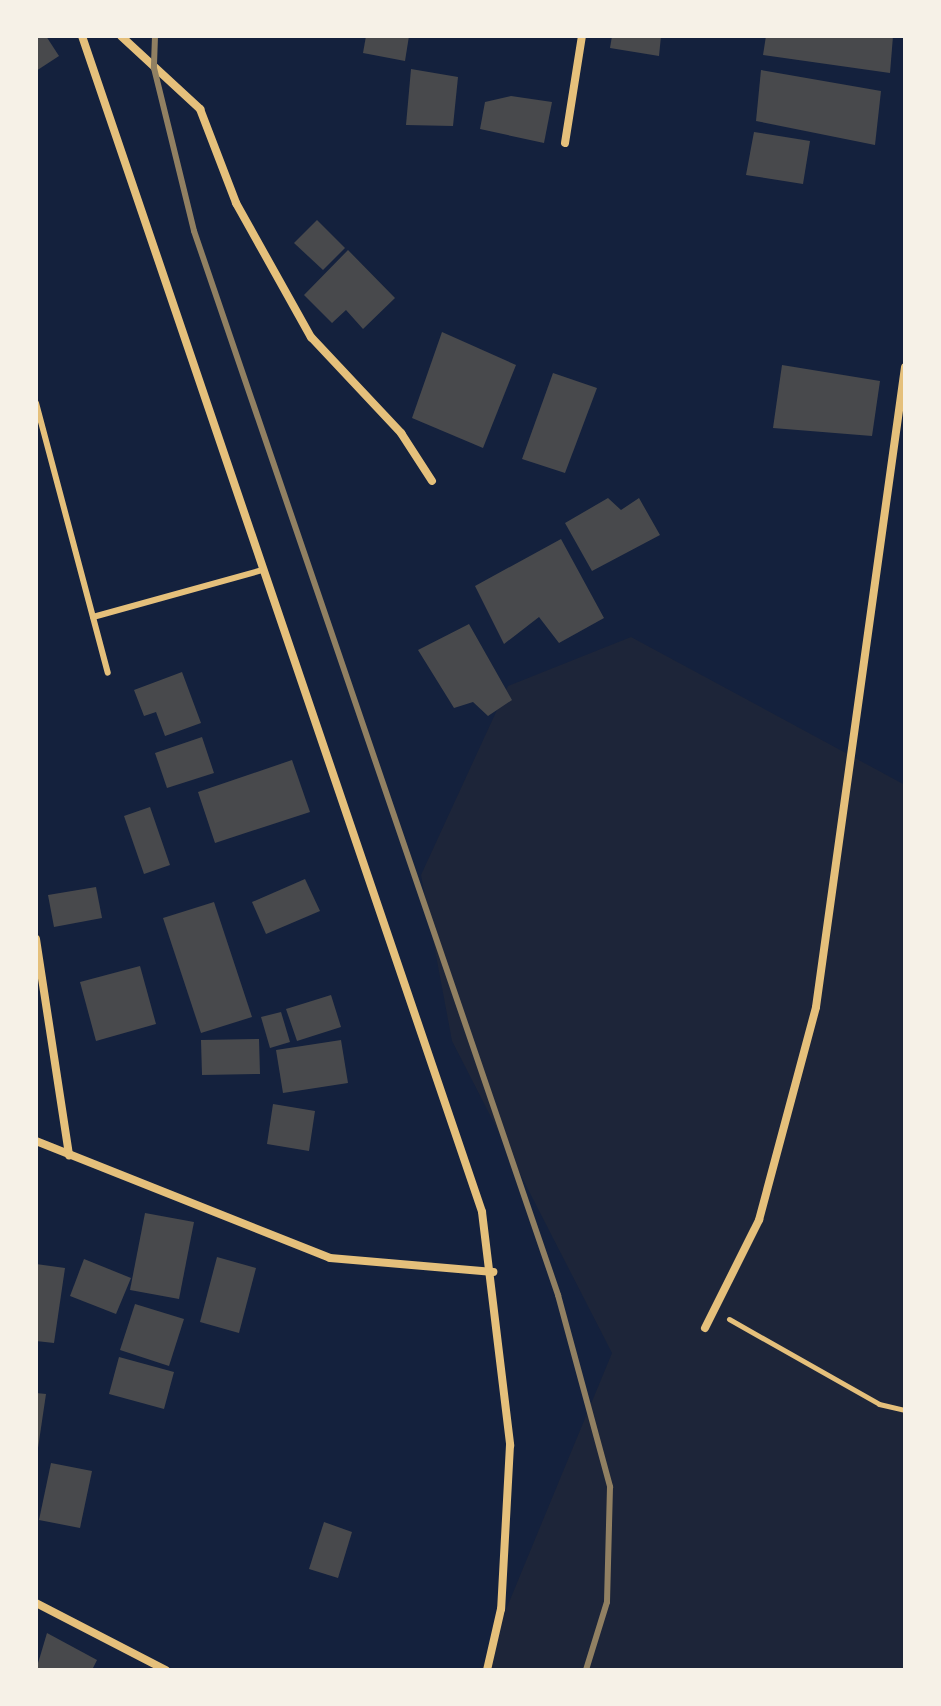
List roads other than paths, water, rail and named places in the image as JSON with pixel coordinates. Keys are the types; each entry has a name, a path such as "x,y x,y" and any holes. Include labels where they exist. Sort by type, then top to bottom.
{"street":[{"path":"82,36 262,570 467,1158 493,1272 510,1445 501,1609 487,1670"},
{"path":"121,36 200,109 236,203 311,337 401,433 432,481"},
{"path":"565,143 582,36"},
{"path":"705,1328 759,1220 816,1007 905,367"},
{"path":"36,939 69,1155"},
{"path":"36,1141 330,1258 493,1272"},
{"path":"36,1603 166,1670"}],"lane":[{"path":"36,403 108,673"},
{"path":"93,617 262,570"}],"railway":[{"path":"155,36 154,68 194,231 558,1295 610,1487 607,1602 586,1670"}]}
